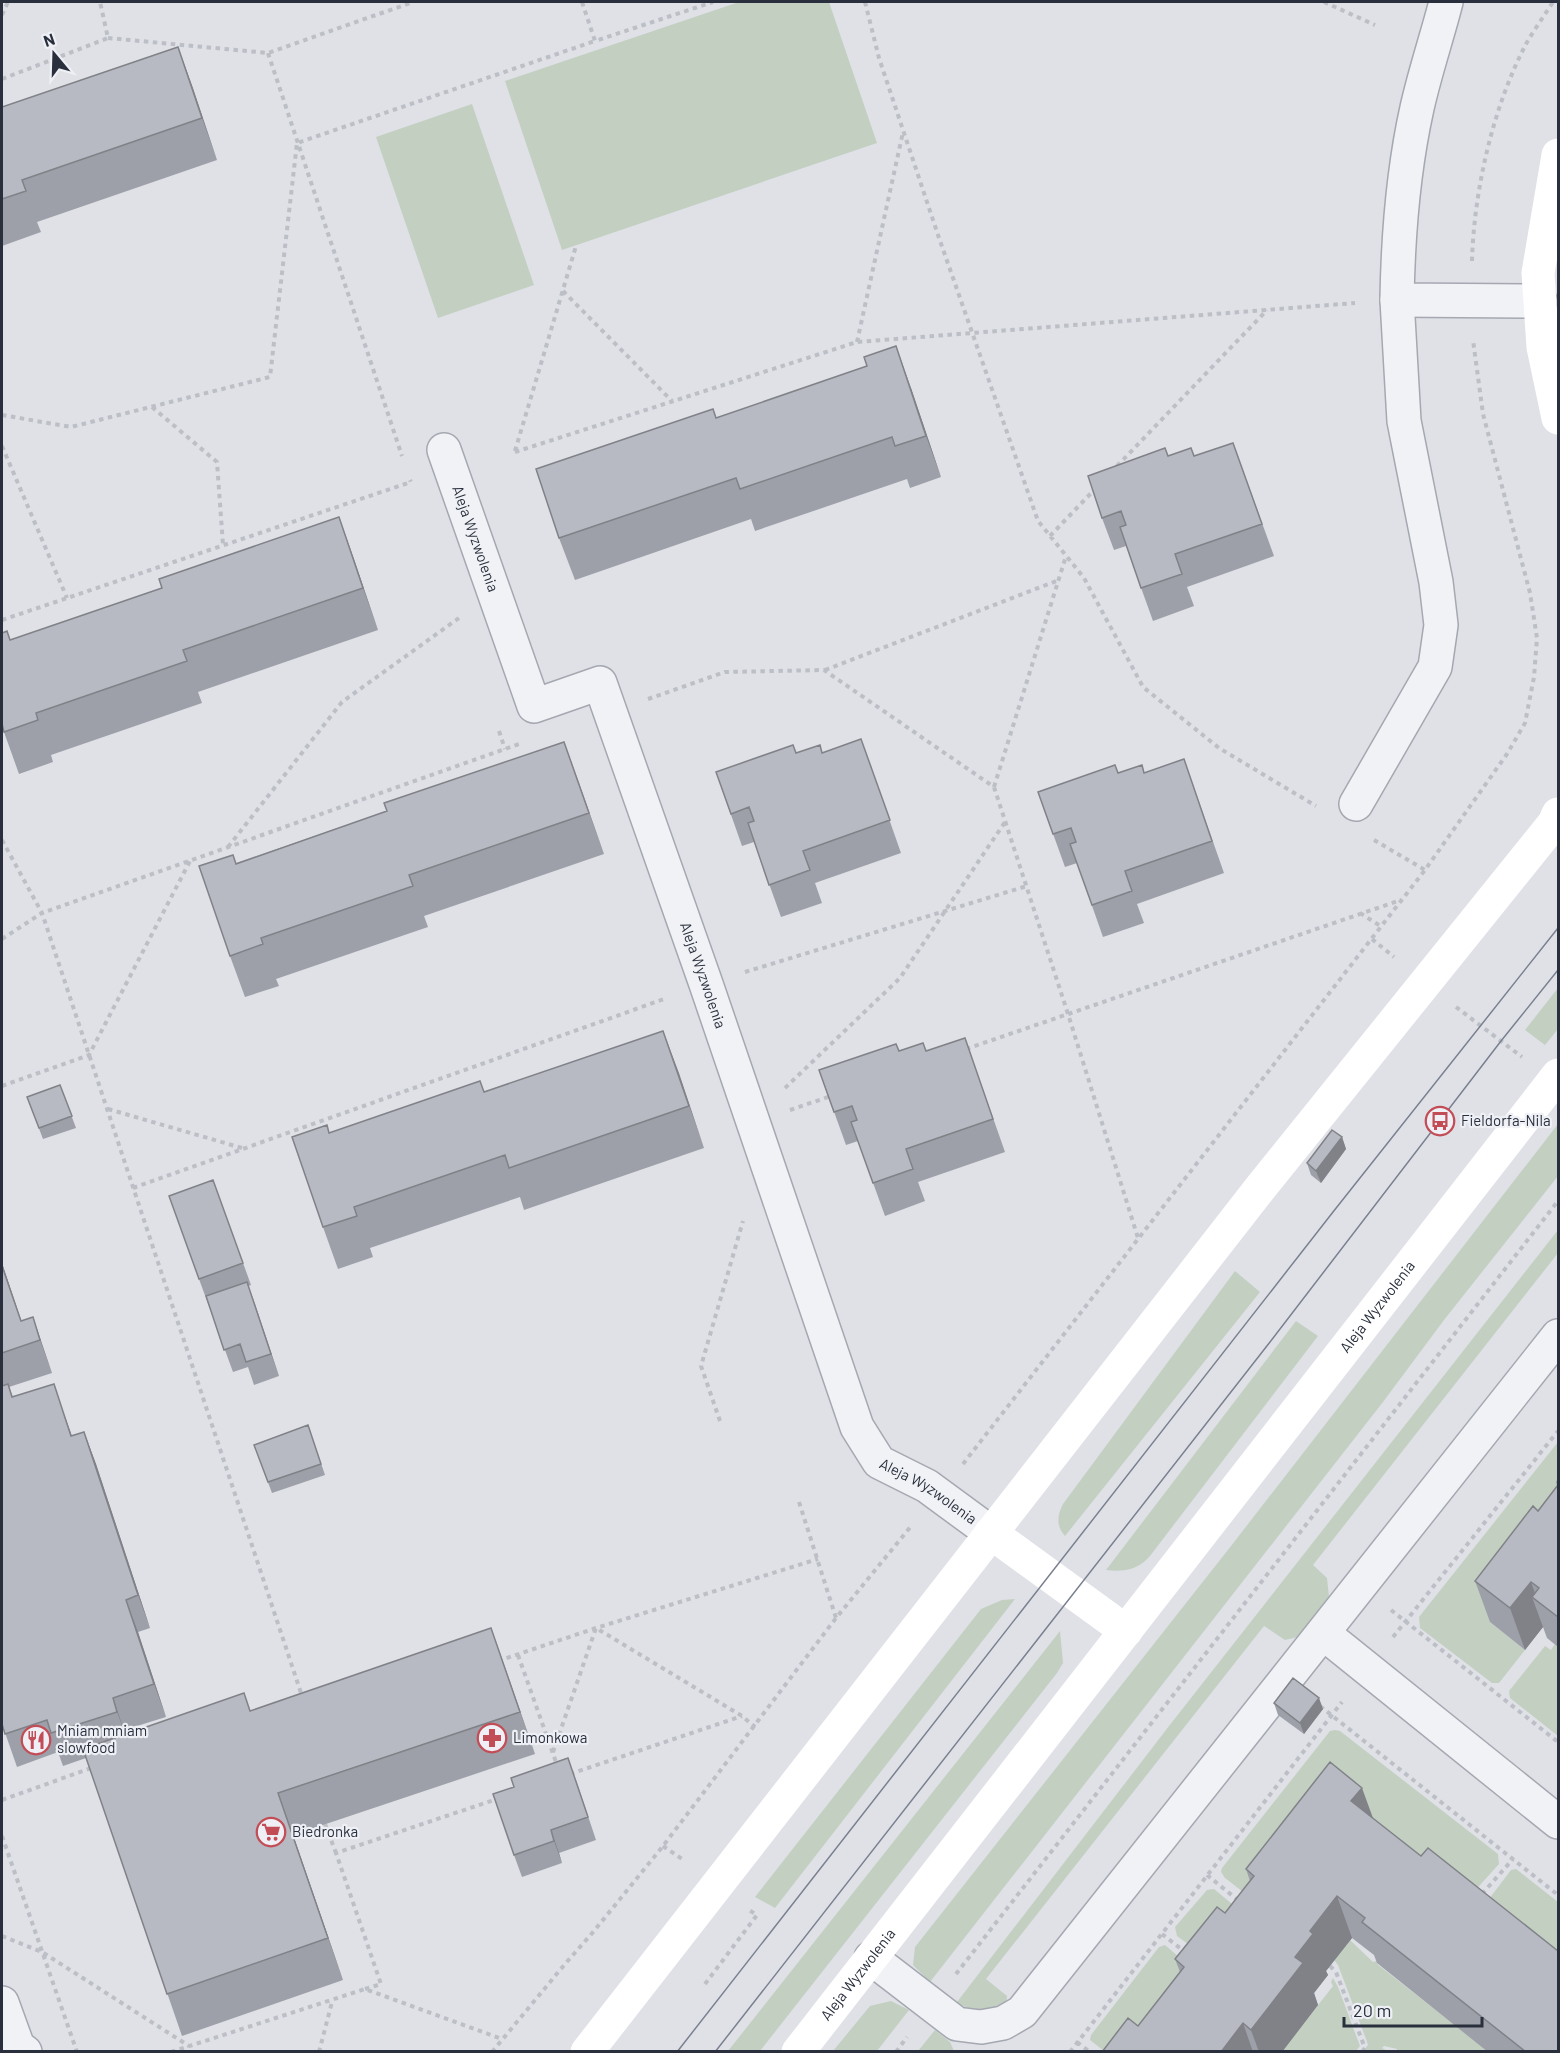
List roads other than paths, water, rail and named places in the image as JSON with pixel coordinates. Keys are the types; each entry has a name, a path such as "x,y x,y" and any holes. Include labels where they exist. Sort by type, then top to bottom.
{"main road":[{"path":"1558,155 1538,273 1543,347 1558,418"},
{"name":"Aleja Wyzwolenia","path":"587,2052 1254,1196 1554,824 1558,814"},
{"name":"Aleja Wyzwolenia","path":"798,2052 1558,1075"},
{"path":"991,1533 1126,1631"}],"street":[{"path":"1356,804 1435,667 1440,626 1436,582 1404,421 1397,300 1398,251 1404,180 1417,108 1446,2"},
{"path":"1397,300 1540,301"},
{"name":"Aleja Wyzwolenia","path":"444,450 534,706 600,682 854,1416 863,1435 879,1462 927,1485 991,1533"},
{"path":"871,1958 957,2024 981,2027 1003,2023 1022,2012 1558,1336"},
{"path":"1323,1633 1558,1822"},
{"path":"2,2003 18,2047 25,2052"}],"tram line":[{"path":"677,2052 1333,1212 1558,928"},
{"path":"715,2052 1558,970"}],"place":[{"name":"Fieldorfa-Nila","path":"1440,1121"},
{"name":"Limonkowa","path":"492,1738"},
{"name":"Mniam mniam slowfood","path":"36,1740"},
{"name":"Biedronka","path":"271,1832"}]}
